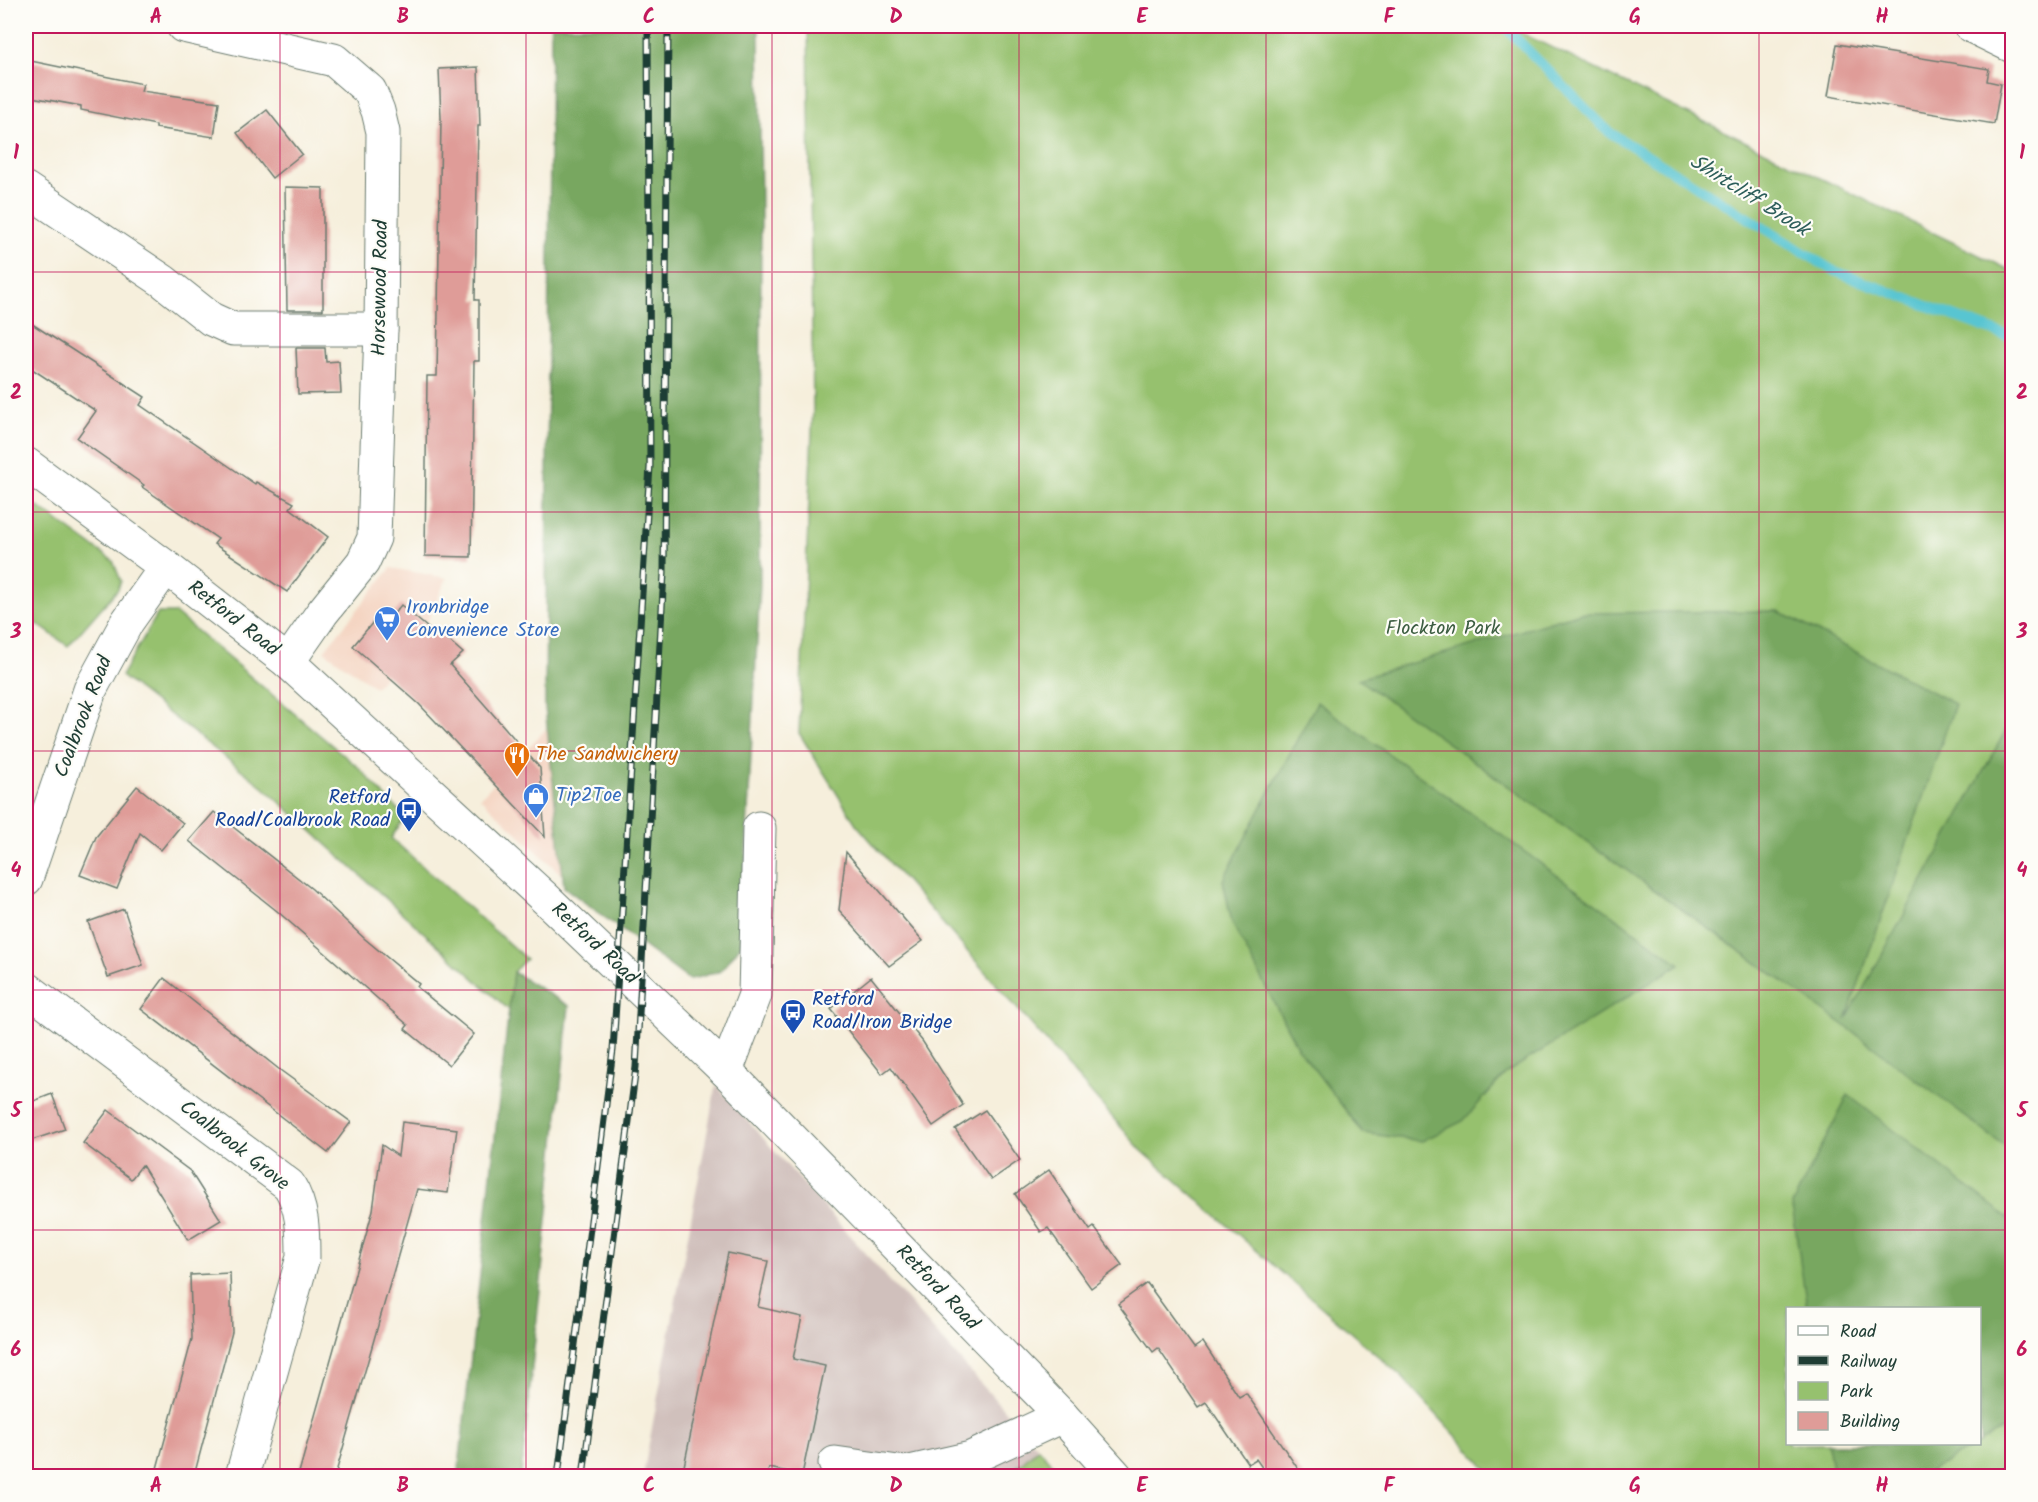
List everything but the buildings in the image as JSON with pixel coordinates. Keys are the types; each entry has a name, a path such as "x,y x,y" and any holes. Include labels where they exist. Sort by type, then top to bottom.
{"street":[{"name":"Horsewood Road","path":"183,26 334,60 370,91 383,132 381,329 374,538 363,562 322,613 288,662"},
{"path":"1971,26 2013,46"},
{"path":"26,189 164,281 212,319 233,329 381,329"},
{"name":"Retford Road","path":"26,464 166,567 288,662 630,976 726,1071 1062,1416 1116,1476"},
{"name":"Coalbrook Road","path":"26,879 90,690 117,638 166,567"},
{"path":"726,1071 754,995 759,828"},
{"name":"Coalbrook Grove","path":"26,988 289,1185 299,1201 303,1228 303,1257 242,1476"},
{"path":"836,1463 905,1473 971,1458 1062,1416"}],"shaded area":[{"path":"391,568 447,578 420,637 375,687 324,651"},
{"path":"547,728 563,876 480,798"},
{"path":"716,1085 1038,1448 1008,1476 643,1476"}],"green space":[{"path":"551,26 759,26 760,584 741,945 721,971 689,980 564,887 545,707"},
{"name":"Flockton Park","path":"808,26 1507,26 2012,271 2012,1476 1493,1476 1402,1377 1141,1150 856,824 799,733 813,408"},
{"path":"26,498 113,561 121,581 118,589 68,646 26,616"},
{"path":"1778,611 1955,704 1846,1020 2006,730 2012,734 2012,1152 1844,1025 1358,679 1581,613"},
{"path":"158,613 175,613 359,768 405,817 391,838 526,959 513,972 509,1010 262,786 121,676"},
{"path":"1317,702 1680,964 1506,1073 1463,1121 1422,1141 1363,1133 1298,1048 1232,923 1223,880"},
{"path":"513,972 569,1006 521,1476 458,1476"},
{"path":"1848,1095 2012,1221 2012,1423 1981,1441 1981,1307 1807,1307 1792,1205"},
{"path":"1828,1445 1976,1445 1922,1476 1833,1476"},
{"path":"1038,1448 1063,1476 1007,1476"},
{"path":"2012,1464 2012,1476 1985,1476"}],"waterway":[{"name":"Shirtcliff Brook","path":"1504,26 1609,132 1832,270 2012,338"}],"railway":[{"path":"558,1476 613,1050 650,466 648,26"},
{"path":"583,1476 636,1067 664,573 668,26"}],"place":[{"name":"Ironbridge Convenience Store","path":"387,642"},
{"name":"The Sandwichery","path":"517,778"},
{"name":"Tip2Toe","path":"536,819"},
{"name":"Retford Road/Coalbrook Road","path":"409,833"},
{"name":"Retford Road/Iron Bridge","path":"793,1035"}]}
